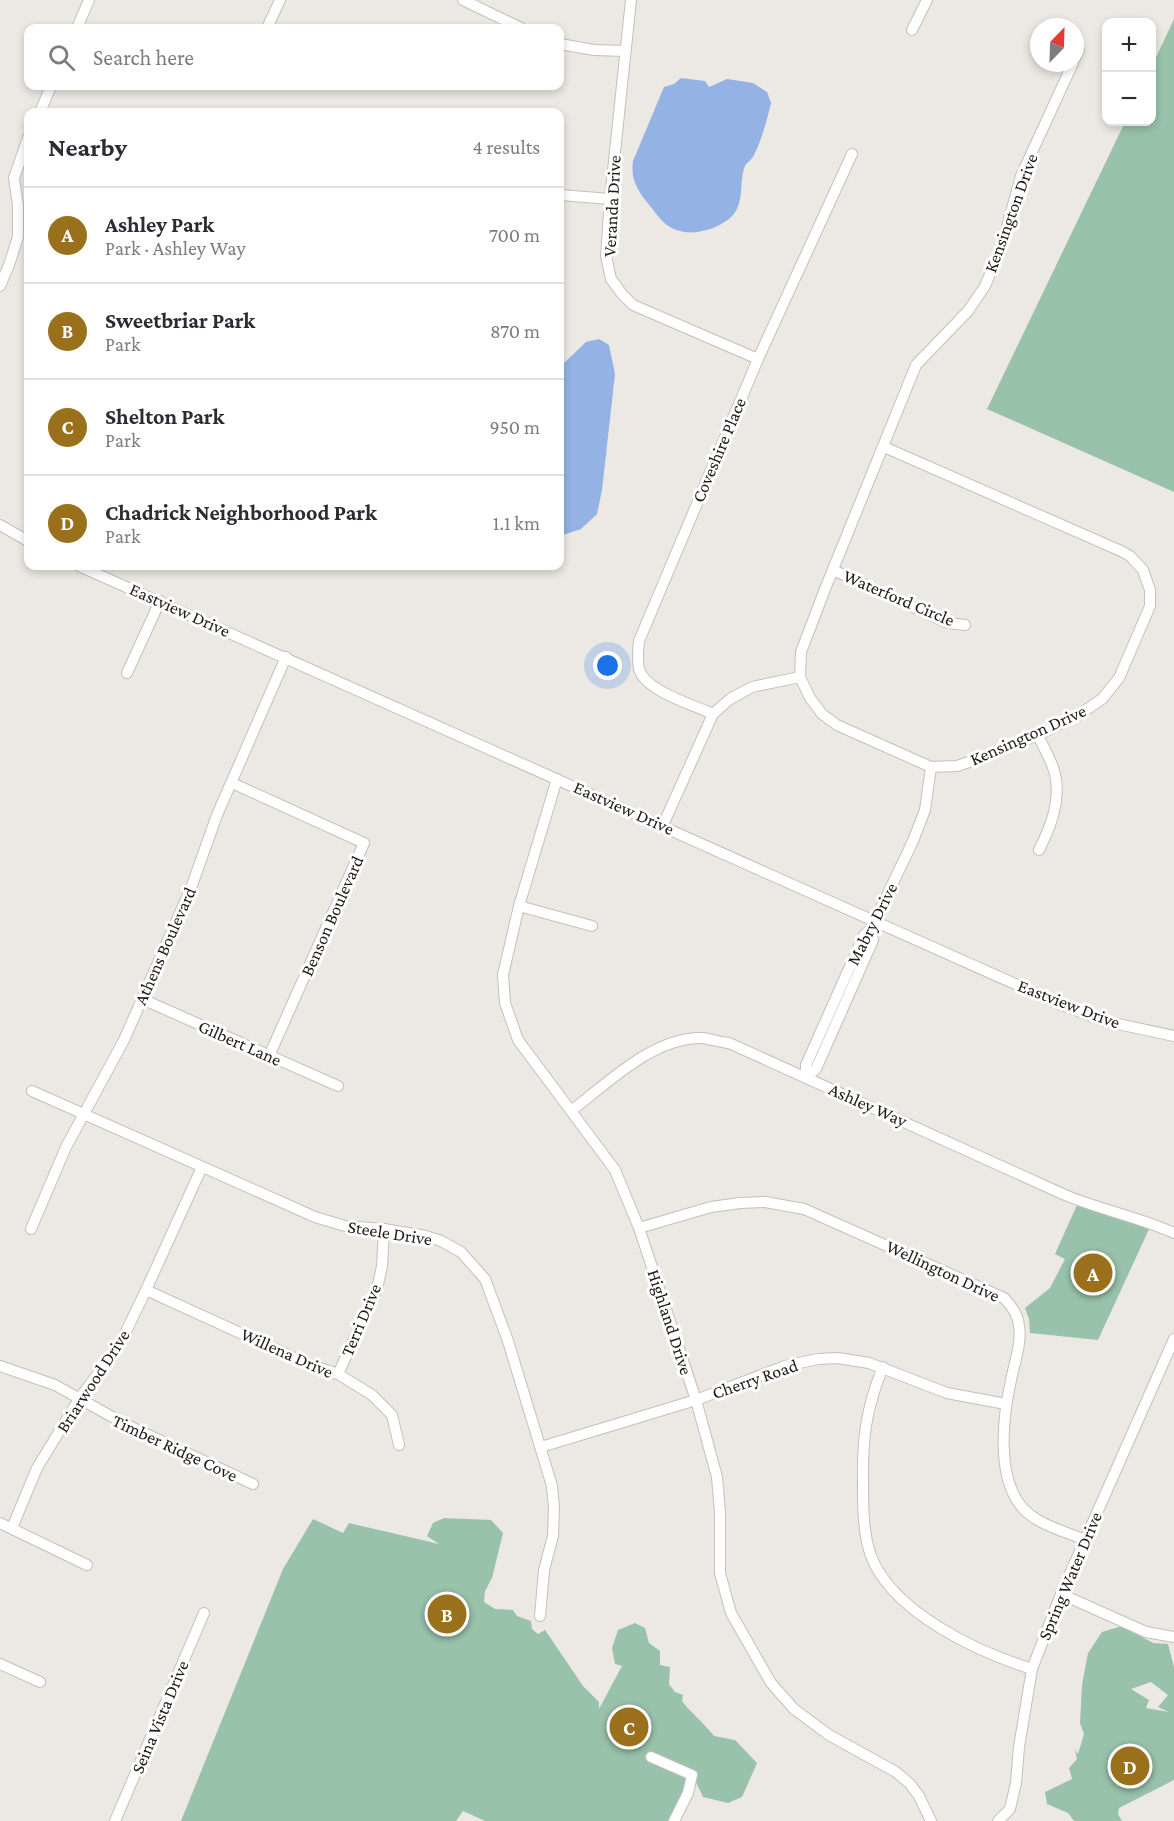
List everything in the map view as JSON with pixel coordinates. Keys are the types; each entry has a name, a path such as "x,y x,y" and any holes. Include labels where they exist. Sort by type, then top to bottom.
{"street":[{"path":"78,24 89,0"},
{"path":"269,24 280,0"},
{"path":"463,0 513,24"},
{"name":"Veranda Drive","path":"631,0 610,199 606,256 611,279 621,294 633,305 758,359"},
{"path":"912,30 927,0"},
{"path":"564,45 594,50 625,51"},
{"name":"Kensington Drive","path":"884,447 1121,551 1130,556 1143,570 1150,590 1150,606 1119,678 1102,699 1080,714 1038,735 957,766 932,767 837,725 822,714 810,698 800,677 801,652 916,365 968,311 985,286 1001,248 1021,176 1069,72"},
{"path":"42,108 49,90"},
{"path":"0,286 18,237 18,205 14,178 24,149"},
{"name":"Coveshire Place","path":"713,714 648,683 639,671 639,641 758,359 852,154"},
{"path":"564,195 610,199"},
{"path":"0,525 24,539"},
{"name":"Eastview Drive","path":"88,570 663,825 873,924 1083,1013 1136,1029 1174,1036"},
{"name":"Waterford Circle","path":"833,570 948,623 965,625"},
{"path":"127,673 160,601"},
{"name":"Athens Boulevard","path":"31,1229 66,1147 124,1040 191,888 217,815 286,657"},
{"path":"663,825 713,714 730,699 753,687 800,677"},
{"path":"1038,735 1055,773 1057,798 1051,826 1039,850"},
{"name":"Mabry Drive","path":"806,1078 816,1069 873,940 873,924 913,841 925,810 932,767"},
{"name":"Highland Drive","path":"557,779 519,906 503,975 504,1003 518,1040 615,1170 639,1228 696,1400 717,1477 720,1512 720,1573 731,1612 771,1683 794,1708 829,1735 896,1772 910,1784 919,1796 931,1821"},
{"name":"Benson Boulevard","path":"232,783 364,843 269,1056"},
{"path":"519,906 592,926"},
{"name":"Gilbert Lane","path":"142,999 338,1086"},
{"name":"Ashley Way","path":"571,1111 646,1053 675,1041 702,1038 729,1043 1065,1195 1089,1205 1152,1223 1174,1233"},
{"name":"Steele Drive","path":"32,1091 315,1217 345,1226 384,1229 426,1236 461,1252 484,1279 508,1341 552,1486 553,1536 544,1569 540,1616"},
{"name":"Briarwood Drive","path":"12,1528 37,1468 78,1399 120,1344 202,1167"},
{"name":"Wellington Drive","path":"639,1228 711,1207 740,1203 765,1202 804,1209 1004,1298 1013,1307 1019,1326 1018,1348 1006,1404 1004,1461 1011,1488 1021,1506 1041,1521 1085,1540"},
{"name":"Terri Drive","path":"338,1374 377,1288 382,1266 384,1229"},
{"name":"Willena Drive","path":"146,1290 308,1364 338,1374 372,1395 392,1415 399,1445"},
{"name":"Spring Water Drive","path":"998,1821 1010,1809 1016,1783 1019,1747 1032,1669 1085,1540 1174,1339"},
{"name":"Cherry Road","path":"541,1447 696,1400 785,1366 818,1359 854,1359 946,1393 1006,1404"},
{"name":"Timber Ridge Cove","path":"0,1366 55,1385 124,1425 253,1484"},
{"path":"883,1368 872,1394 862,1449 866,1535 872,1557 883,1577 905,1603 926,1619 995,1657 1032,1669"},
{"path":"0,1523 87,1564"},
{"path":"1062,1594 1146,1632 1174,1637"},
{"name":"Seina Vista Drive","path":"115,1821 204,1613"},
{"path":"0,1664 40,1682"},
{"path":"651,1757 692,1775 688,1793 674,1821"}],"green space":[{"path":"1174,19 1174,492 987,409 1123,126 1156,126 1156,57"},
{"path":"1077,1205 1150,1227 1098,1340 1030,1333 1025,1308 1050,1288 1065,1259 1055,1254"},
{"path":"444,1518 491,1520 503,1533 492,1578 485,1591 484,1602 495,1609 513,1610 517,1616 531,1621 532,1629 538,1634 545,1630 583,1686 599,1702 599,1709 622,1666 615,1664 612,1648 618,1630 635,1623 645,1628 649,1643 660,1651 660,1665 670,1667 669,1684 675,1692 683,1695 682,1701 686,1706 714,1736 735,1740 757,1763 742,1797 728,1803 703,1797 694,1778 669,1821 485,1821 463,1811 456,1821 181,1821 283,1569 313,1519 343,1533 349,1523 439,1544 427,1536 433,1523"},
{"path":"1122,1626 1153,1643 1168,1644 1174,1667 1174,1780 1119,1808 1118,1814 1122,1821 1074,1821 1068,1813 1047,1804 1045,1792 1072,1779 1069,1768 1077,1759 1075,1750 1078,1754 1084,1734 1080,1723 1082,1685 1088,1653 1102,1632","holes":["1151,1682 1168,1695 1158,1707 1169,1712 1146,1708 1149,1700 1131,1689"]}],"water":[{"path":"681,78 705,81 709,87 727,79 753,83 767,92 771,103 757,149 745,166 740,200 735,212 718,226 695,232 681,231 664,222 639,191 632,168 664,87 674,84"},
{"path":"599,339 609,345 615,374 602,490 597,514 581,529 564,535 564,363 586,342"}],"place":[{"name":"Ashley Park","path":"1093,1273"},
{"name":"Sweetbriar Park","path":"447,1614"},
{"name":"Shelton Park","path":"629,1727"},
{"name":"Chadrick Neighborhood Park","path":"1130,1766"}]}
